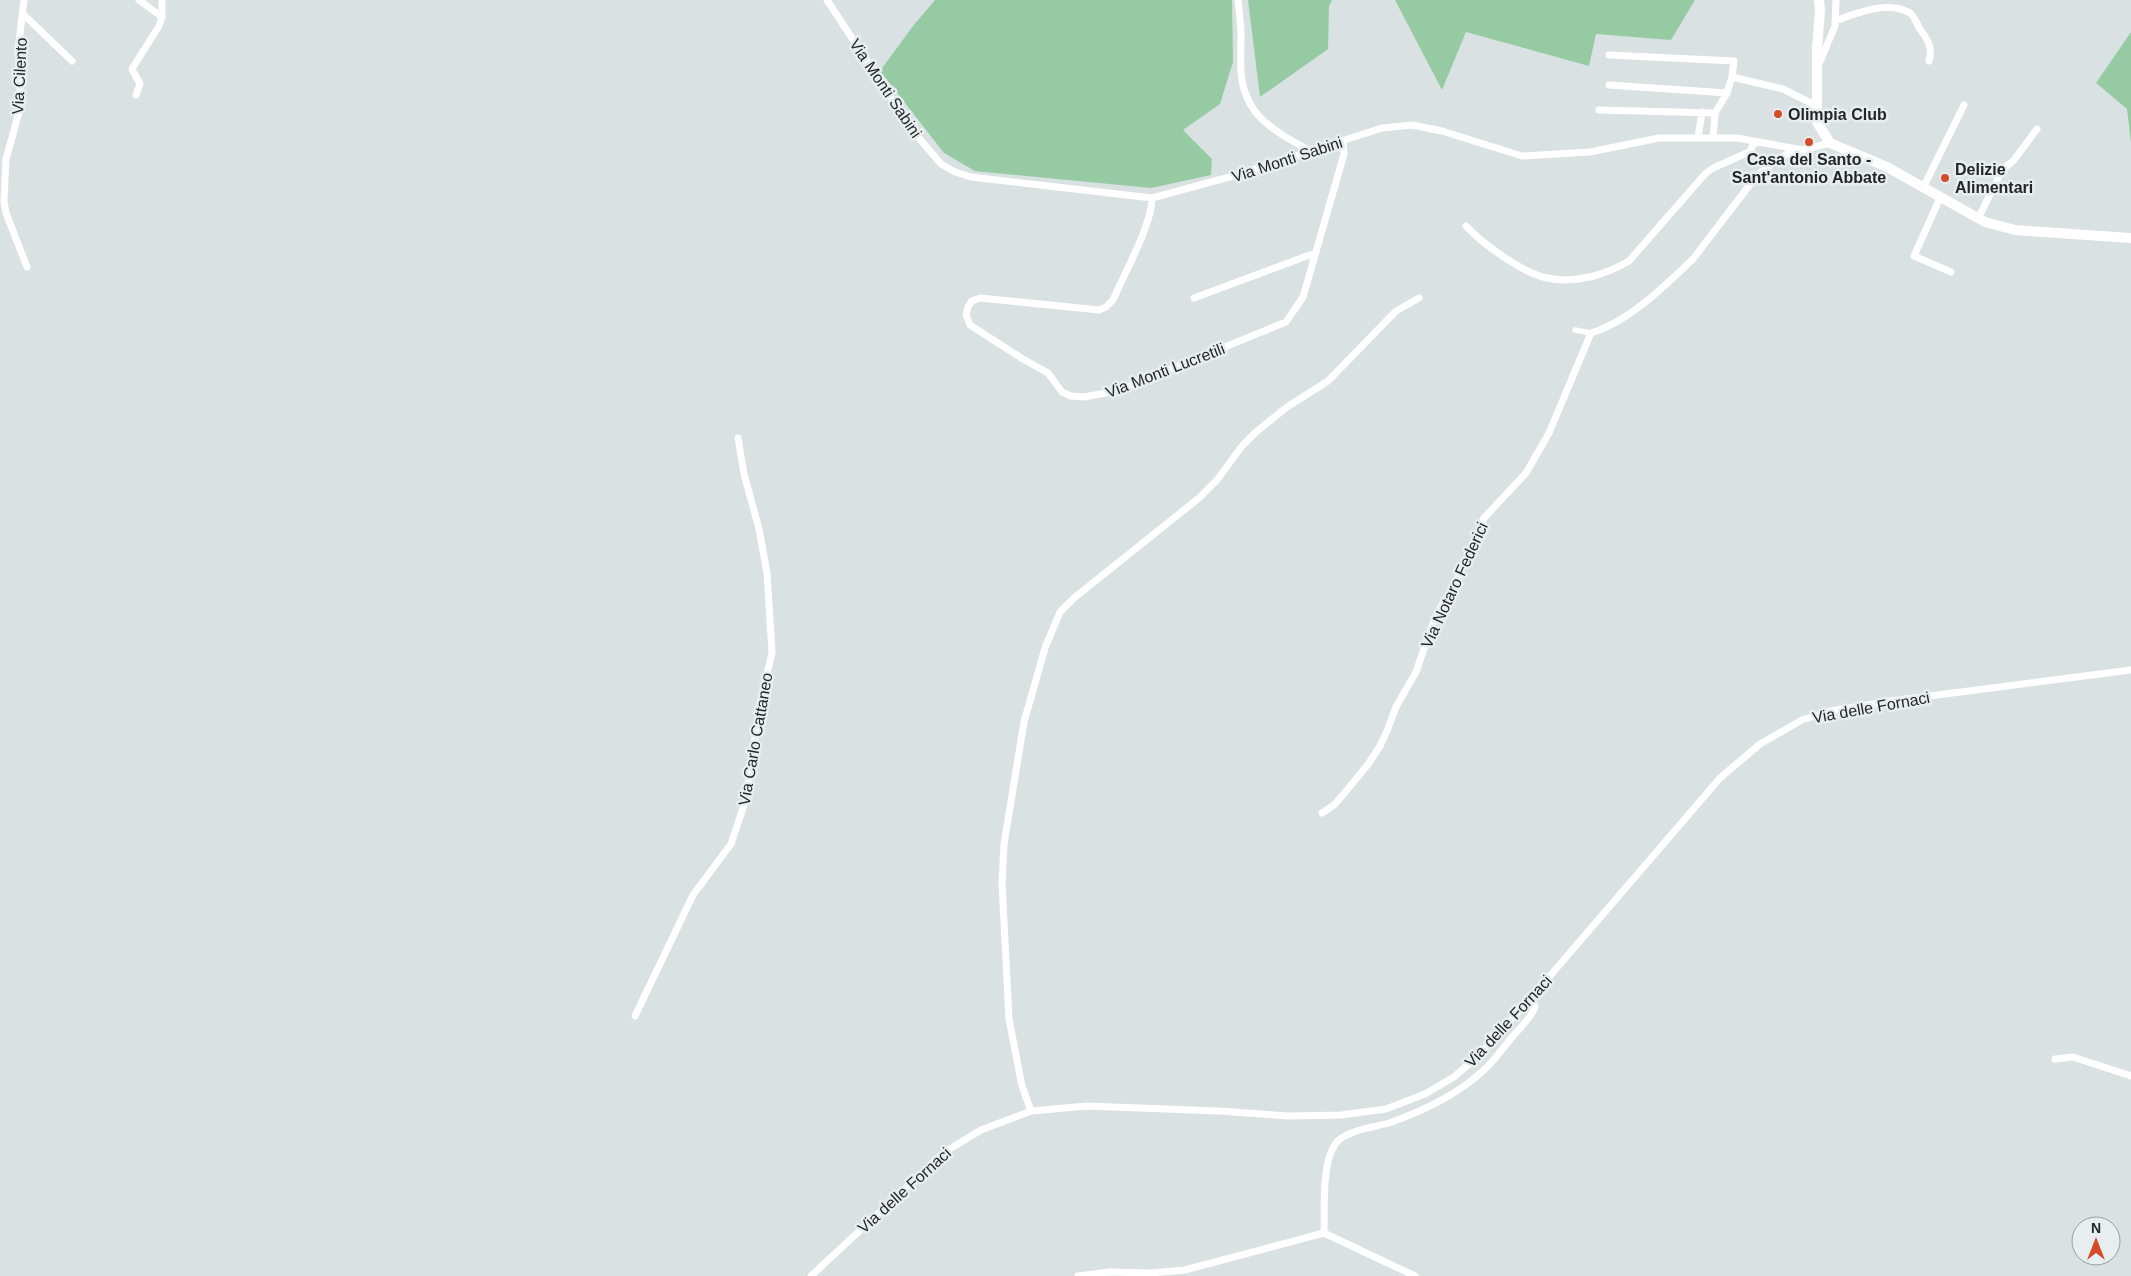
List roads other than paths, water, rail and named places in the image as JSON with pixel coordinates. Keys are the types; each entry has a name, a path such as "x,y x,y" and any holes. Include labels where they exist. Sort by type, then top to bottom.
{"main road":[{"path":"1819,0 1818,122 1830,143 1887,167 1985,222 2015,230 2131,238"}],"street":[{"name":"Via Cilento","path":"24,0 18,56 21,105 6,159 4,202 6,213 27,267"},
{"path":"139,0 162,17"},
{"path":"136,96 140,84 132,73 133,67 158,29 162,17 162,0"},
{"name":"Via Monti Sabini","path":"827,0 913,131 945,167 971,177 1152,198 1233,176 1382,128 1412,125 1442,131 1522,156 1590,152 1659,138 1737,138 1803,150 1830,143"},
{"path":"1238,0 1241,34 1240,75 1247,97 1254,110 1268,124 1310,152"},
{"path":"1817,66 1835,26 1836,0"},
{"path":"1835,21 1875,7 1895,6 1910,13 1929,42 1931,52 1929,61"},
{"path":"23,14 72,61"},
{"path":"1609,55 1734,61 1727,93 1715,112 1713,138"},
{"path":"1732,77 1783,88 1818,106"},
{"path":"1609,84 1727,93"},
{"path":"1923,188 1964,105"},
{"path":"1599,110 1715,112"},
{"path":"1698,138 1702,112"},
{"path":"1978,219 2002,170 2014,160 2037,129"},
{"name":"Via Monti Lucretili","path":"1152,198 1152,208 1142,232 1113,300 1106,307 1099,310 980,298 972,301 968,307 966,315 970,325 1023,359 1048,372 1062,392 1071,396 1084,397 1102,395 1142,381 1286,322 1303,297 1344,154 1344,141"},
{"path":"1466,226 1503,256 1545,278 1576,280 1596,276 1614,270 1629,261 1705,174 1749,152 1755,142"},
{"path":"1576,330 1591,334 1607,328 1624,318 1682,270 1693,259 1758,174 1794,149"},
{"path":"1940,198 1914,256 1950,272"},
{"path":"1194,298 1315,253"},
{"path":"1032,1111 1022,1086 1009,1019 1002,883 1004,844 1024,722 1045,648 1056,618 1074,598 1199,498 1217,480 1242,446 1256,432 1287,407 1328,381 1396,311 1419,298"},
{"name":"Via Notaro Federici","path":"1322,814 1334,805 1347,790 1380,746 1396,707 1416,672 1433,623 1453,589 1484,518 1526,472 1537,454 1549,433 1591,334"},
{"name":"Via Carlo Cattaneo","path":"635,1016 694,895 731,844 746,799 760,703 772,653 767,573 759,529 741,462 738,438"},
{"name":"Via delle Fornaci","path":"810,1276 943,1153 981,1130 1032,1111 1087,1106 1218,1110 1303,1116 1341,1115 1379,1110 1419,1097 1454,1077 1478,1056 1531,998 1720,778 1760,744 1789,726 1824,713 1891,701 2131,670"},
{"path":"1324,1233 1327,1168 1331,1153 1338,1141 1345,1136 1392,1122 1428,1107 1473,1079 1493,1061 1530,1015 1535,1007 1531,998"},
{"path":"2055,1059 2073,1058 2131,1076"},
{"path":"1078,1276 1110,1272 1151,1273 1184,1270 1324,1233 1415,1276"}],"place":[{"name":"Olimpia Club","path":"1778,114"},
{"name":"Casa del Santo - Sant'antonio Abbate","path":"1809,142"},
{"name":"Delizie Alimentari","path":"1945,178"}]}
